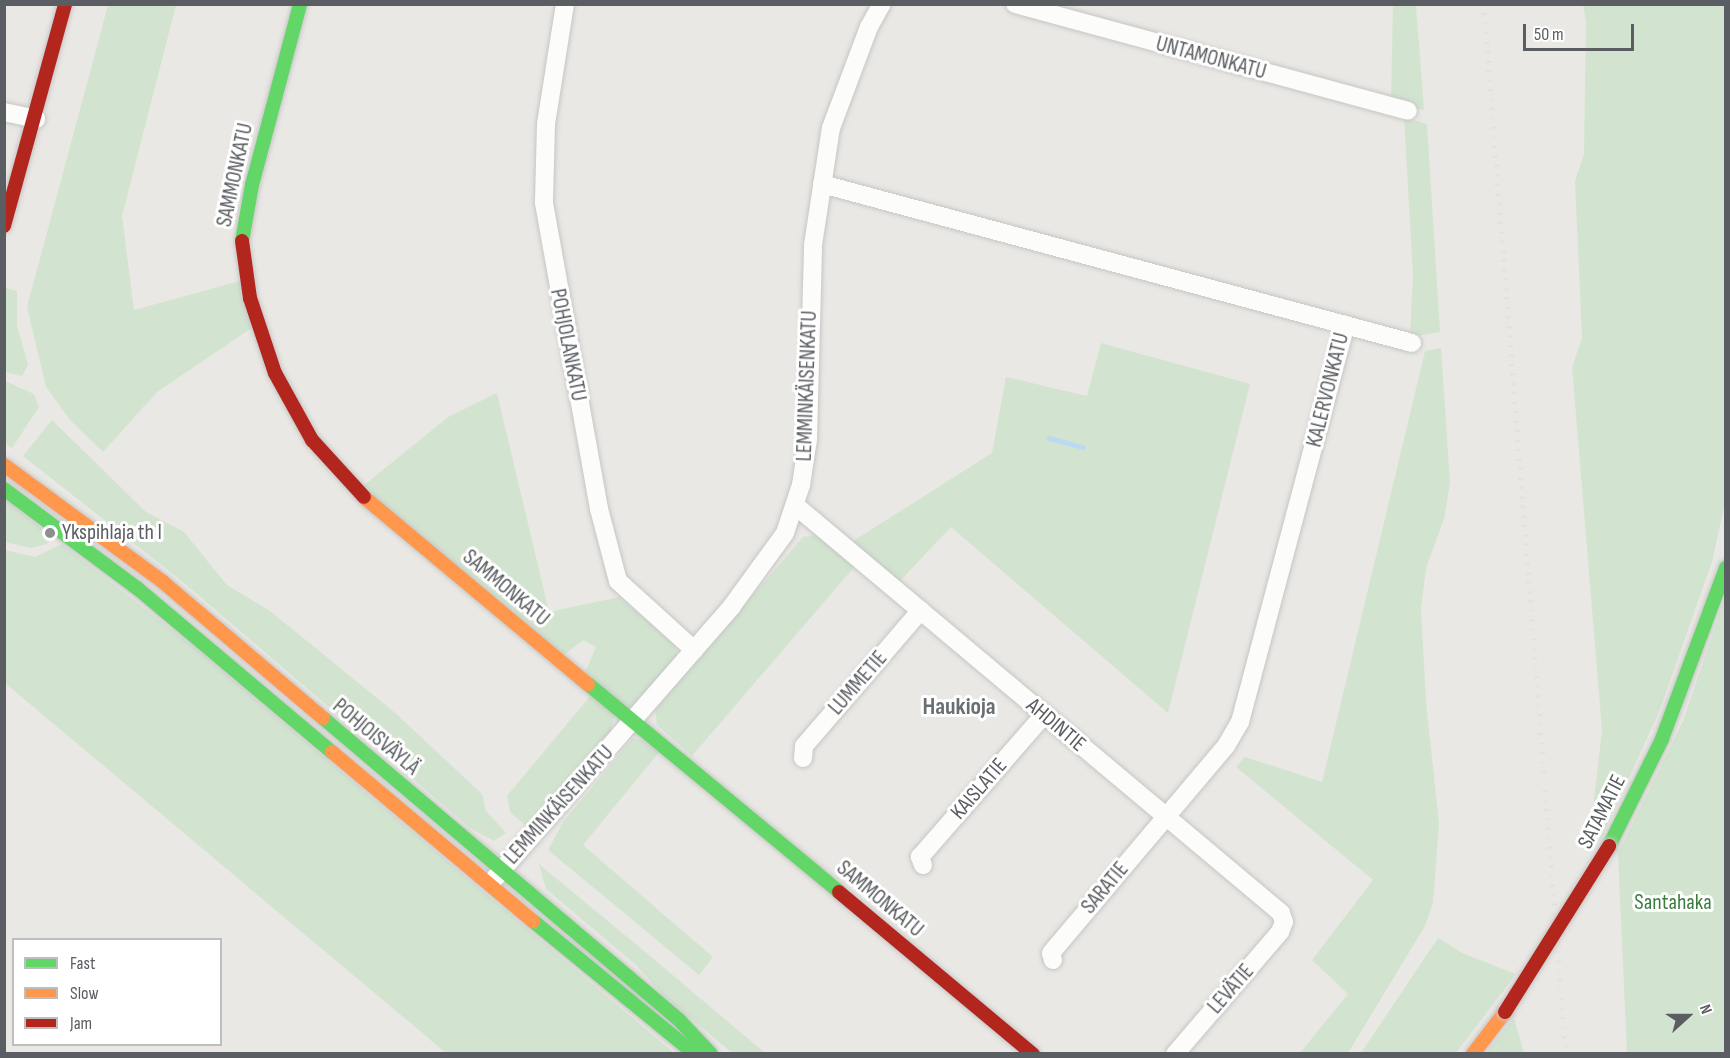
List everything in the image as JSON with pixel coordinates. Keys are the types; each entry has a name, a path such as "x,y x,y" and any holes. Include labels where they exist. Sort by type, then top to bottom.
{"main road":[{"path":"4,226 36,119 65,4"},
{"name":"SAMMONKATU","path":"300,4 252,185 241,249 250,298 275,373 312,440 350,484 1033,1053"},
{"name":"POHJOISVÄYLÄ","path":"4,465 163,582 680,1021 711,1053"},
{"name":"POHJOISVÄYLÄ","path":"4,489 137,588 670,1036 696,1053"},
{"name":"SATAMATIE","path":"1473,1053 1505,1012 1578,901 1609,846 1662,739 1725,568"}],"street":[{"name":"POHJOLANKATU","path":"565,4 546,124 544,203 599,509 618,581 694,650"},
{"name":"LEMMINKÄISENKATU","path":"489,884 633,722 769,559 796,506 808,439 810,291 831,128 869,27 882,4"},
{"name":"UNTAMONKATU","path":"1015,4 1408,111"},
{"path":"4,112 36,119"},
{"name":"KALERVONKATU","path":"822,184 1346,325 1240,722 1226,746 1165,818"},
{"path":"1346,325 1412,343"},
{"name":"AHDINTIE","path":"796,506 1281,913 1284,922"},
{"name":"LUMMETIE","path":"803,758 804,746 921,610"},
{"name":"KAISLATIE","path":"923,865 920,857 1044,715"},
{"name":"SARATIE","path":"1053,960 1051,953 1165,818"},
{"name":"LEVÄTIE","path":"1175,1053 1280,932 1284,922"}],"green space":[{"path":"108,5 176,5 122,216 134,310 240,281 253,327 157,392 103,452 70,420 46,387 27,307"},
{"path":"1393,5 1416,5 1424,110 1407,107 1406,99 1391,99"},
{"path":"1583,5 1725,5 1725,503 1712,562 1659,712 1601,839 1591,827 1602,730 1572,367 1582,338 1575,181 1584,154 1586,21"},
{"path":"1404,117 1427,124 1440,332 1410,337 1413,275"},
{"path":"6,288 17,291 17,325 28,365 22,376 5,372"},
{"path":"1101,343 1250,384 1168,713 951,527 898,583 850,543 992,453 1006,377 1087,396"},
{"path":"1441,348 1450,483 1444,519 1426,568 1421,609 1426,702 1439,823 1433,903 1425,926 1348,1053 1300,1053 1348,994 1312,960 1373,880 1236,767 1245,757 1322,782 1425,351"},
{"path":"5,381 34,394 39,407 12,448 5,443"},
{"path":"497,393 549,612 619,597 675,645 678,659 640,704 629,708 585,673 596,647 583,640 564,655 362,487 448,417"},
{"path":"52,420 146,512 184,532 227,585 270,611 393,711 482,794 486,811 506,833 494,841 470,828 183,582 23,456"},
{"path":"4,499 52,537 47,544 31,548 5,542"},
{"path":"818,535 855,566 692,756 657,725 655,709 803,537"},
{"path":"62,544 195,648 674,1053 446,1053 5,683 5,550 35,557"},
{"name":"Santahaka","path":"1725,598 1725,1053 1627,1053 1618,853 1683,721"},
{"path":"592,694 615,714 610,734 526,826 510,812 507,796"},
{"path":"633,738 649,742 660,751 583,845 713,957 699,975 548,850 563,822"},
{"path":"539,864 765,1053 732,1053 661,993 636,965 546,889"},
{"path":"1438,938 1462,953 1516,974 1456,1053 1361,1053"},
{"path":"1514,1018 1524,1053 1486,1053"}],"waterway":[{"path":"1049,438 1083,447"}],"railway":[{"path":"1484,4 1566,1054"}],"traffic: fast":[{"path":"242,241 252,185 300,4"},
{"path":"4,489 137,588 332,752"},
{"path":"1609,846 1662,739 1726,568"},
{"path":"588,684 839,892"},
{"path":"323,718 680,1021 711,1054"},
{"path":"533,921 695,1054"}],"traffic: slow":[{"path":"4,465 163,582 323,718"},
{"path":"364,497 588,684"},
{"path":"332,752 533,921"},
{"path":"1473,1054 1505,1012"}],"traffic: jam":[{"path":"4,226 65,4"},
{"path":"242,241 250,298 275,373 312,440 364,497"},
{"path":"1505,1012 1609,846"},
{"path":"839,892 1033,1054"}],"place":[{"name":"Ykspihlaja th I","path":"50,533"}],"district":[{"name":"Haukioja","path":"959,707"}]}
